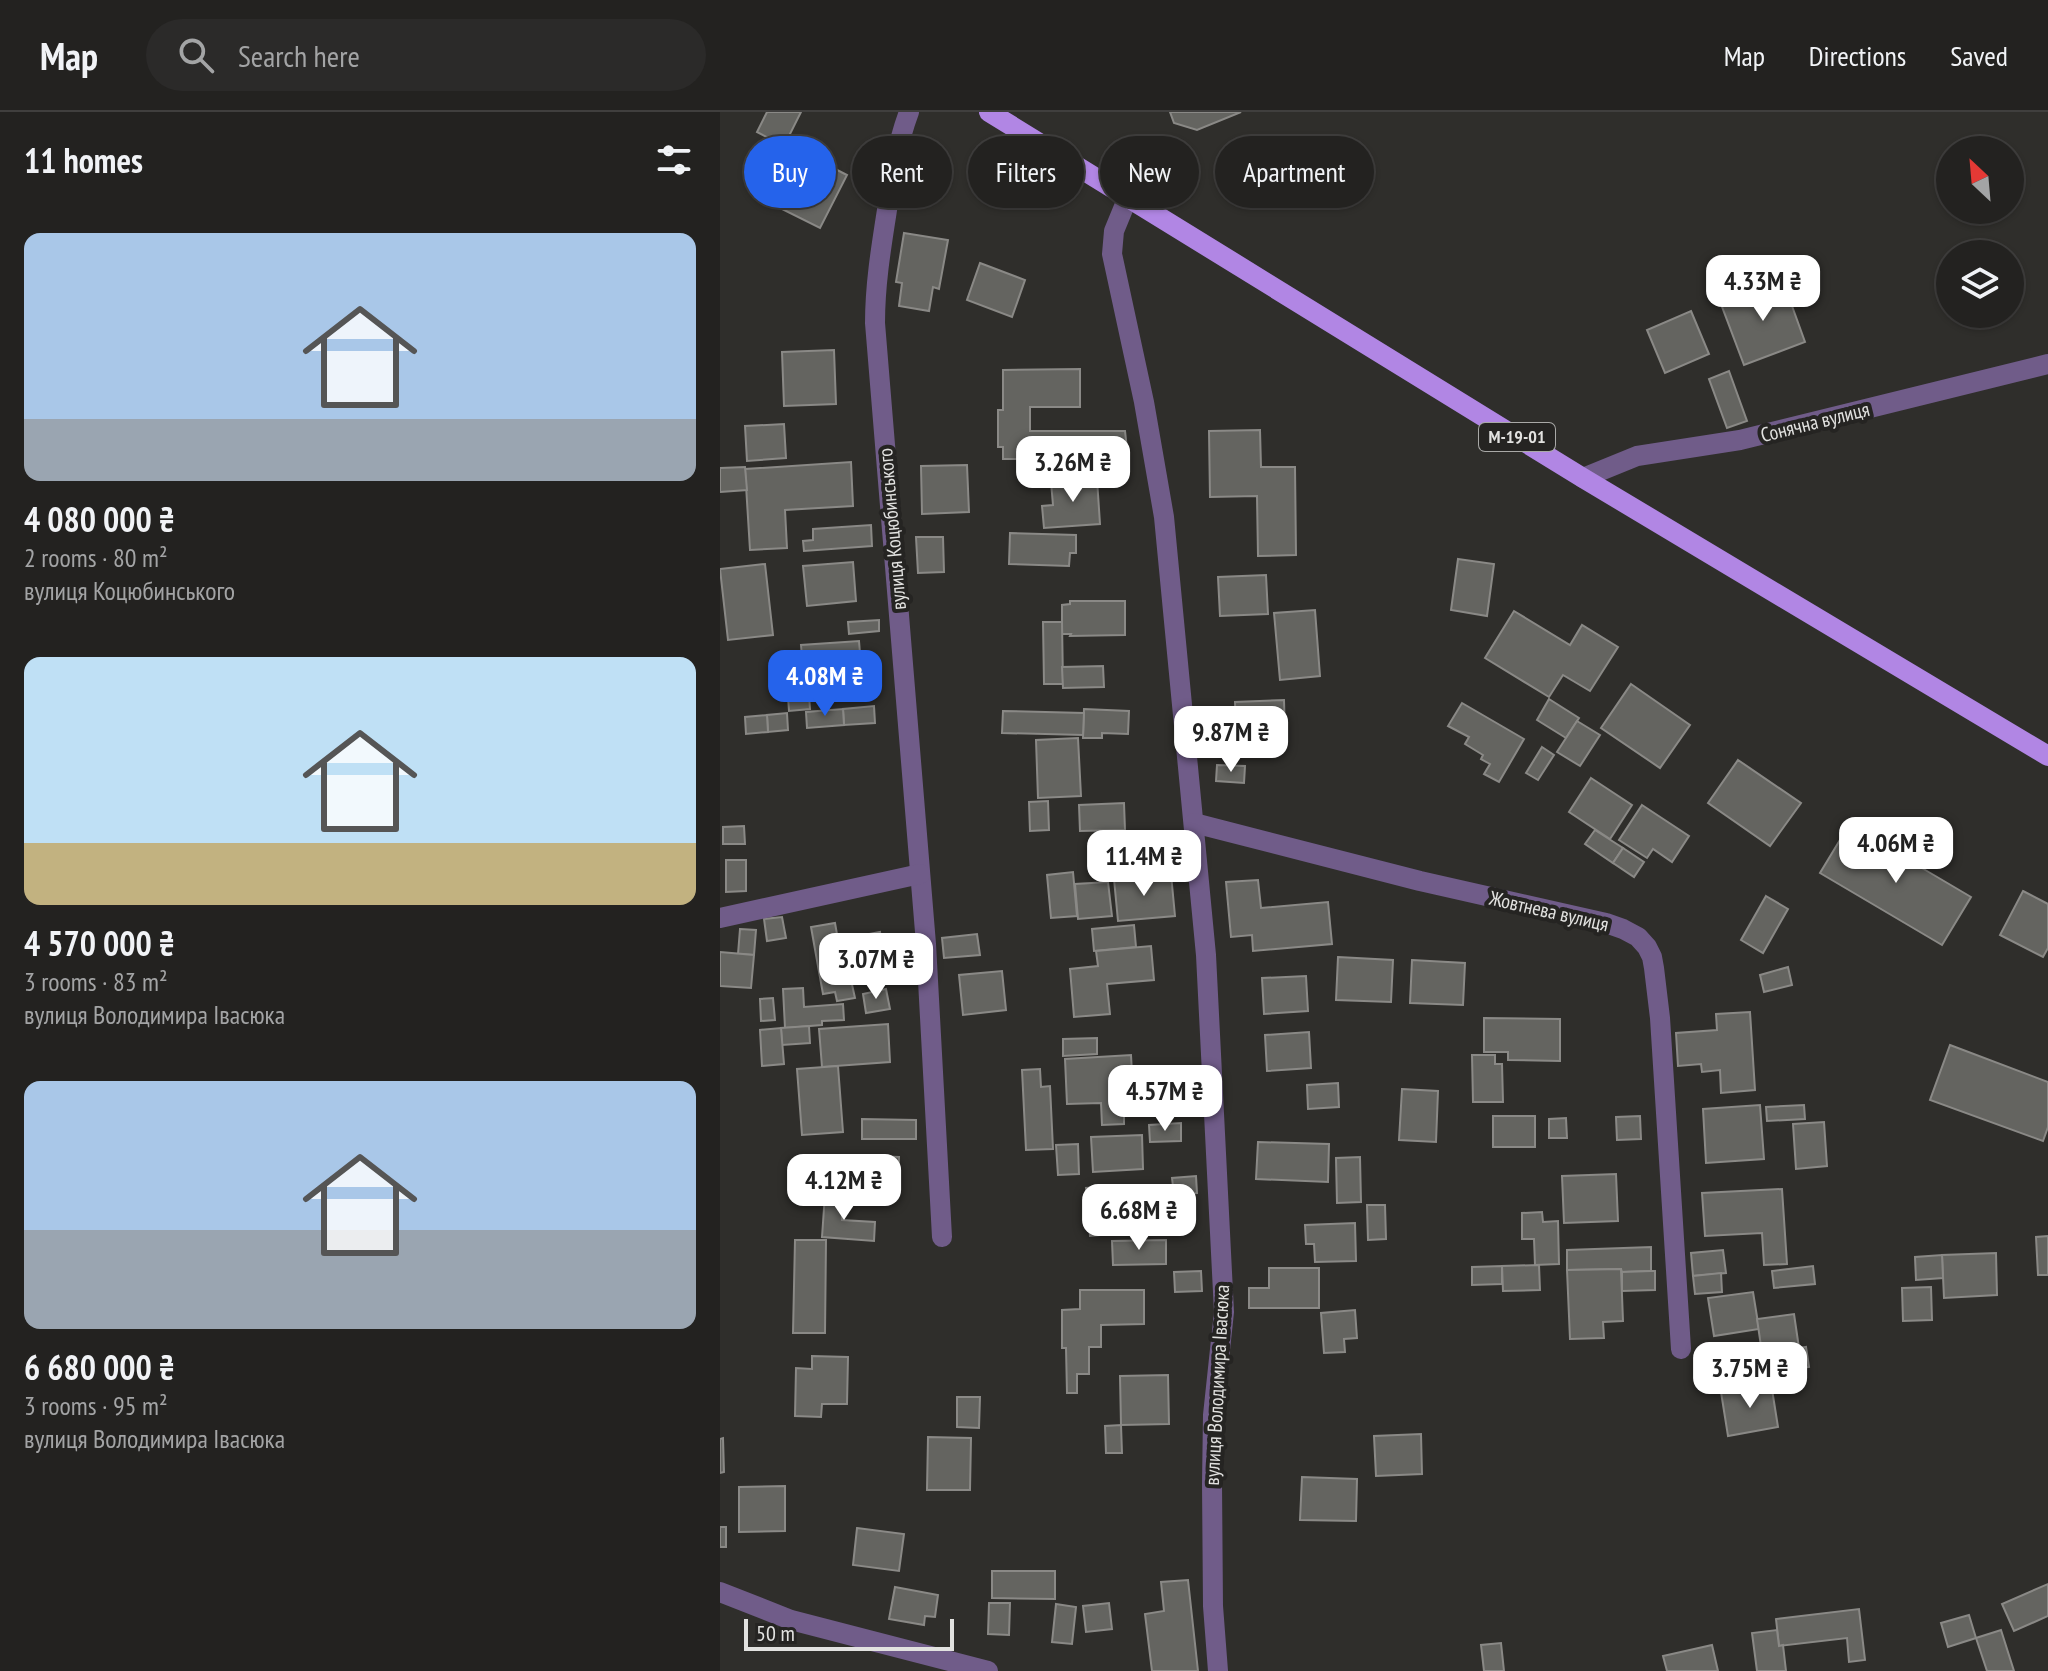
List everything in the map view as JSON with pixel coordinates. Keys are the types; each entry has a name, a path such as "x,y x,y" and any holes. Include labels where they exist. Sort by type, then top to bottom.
{"main road":[{"name":"М-19-01","path":"989,112 1100,180"},
{"name":"М-19-01","path":"1146,208 1583,478 2048,756"}],"street":[{"name":"вулиця Коцюбинського","path":"909,112 891,184 877,275 875,323 920,874 942,1237"},
{"name":"вулиця Володимира Івасюка","path":"1123,208 1114,231 1112,254 1144,402 1164,517 1210,1021 1224,1312 1213,1415 1213,1606 1218,1671"},
{"name":"Сонячна вулиця","path":"1583,478 1637,456 1740,440 2048,364"},
{"name":"Жовтнева вулиця","path":"1194,823 1420,881 1606,923 1638,937 1652,957 1660,1018 1681,1349"},
{"path":"720,918 920,874"},
{"path":"720,1592 791,1620 988,1671"}],"building":[{"path":"767,112 801,112 789,136 765,136 757,132"},
{"path":"1170,112 1241,112 1197,130 1174,123"},
{"path":"836,169 847,175 836,197"},
{"path":"780,208 830,208 820,228"},
{"path":"904,233 948,240 939,289 933,287 929,311 899,306 902,283 896,282"},
{"path":"980,263 1025,280 1012,317 967,300"},
{"path":"1783,281 1805,342 1744,365 1721,304"},
{"path":"1691,311 1709,354 1665,373 1647,330"},
{"path":"834,350 836,404 784,406 782,352"},
{"path":"1080,369 1080,407 1030,407 1030,431 1125,431 1128,458 1003,459 1003,447 998,447 998,410 1003,410 1003,370"},
{"path":"1729,371 1747,421 1727,428 1709,379"},
{"path":"784,424 786,458 747,461 745,426"},
{"path":"1260,430 1261,467 1295,467 1296,555 1258,556 1257,496 1210,497 1209,431"},
{"path":"851,462 853,506 785,510 787,548 750,550 745,469"},
{"path":"967,465 969,512 922,514 921,466"},
{"path":"745,467 747,490 720,492 720,468"},
{"path":"1097,479 1100,524 1044,528 1042,506 1053,505 1051,482"},
{"path":"871,525 872,546 804,551 803,541 813,540 813,529"},
{"path":"1010,533 1076,535 1076,553 1070,553 1069,566 1009,564"},
{"path":"916,537 943,537 944,572 918,573"},
{"path":"1458,559 1494,564 1487,616 1451,610"},
{"path":"853,562 856,601 807,606 803,566"},
{"path":"765,564 773,635 728,640 720,569"},
{"path":"1266,575 1268,614 1220,616 1218,577"},
{"path":"1070,601 1125,601 1125,635 1062,634 1062,605 1070,604"},
{"path":"1315,610 1320,676 1280,680 1274,613"},
{"path":"1514,611 1570,645 1582,625 1618,647 1590,691 1563,675 1549,697 1485,658"},
{"path":"879,620 879,631 849,634 848,622"},
{"path":"1043,622 1062,622 1063,684 1044,684"},
{"path":"859,641 862,677 804,682 801,645"},
{"path":"1103,666 1104,687 1063,688 1062,667"},
{"path":"808,681 810,709 789,711 787,683"},
{"path":"1631,684 1690,725 1660,768 1601,728"},
{"path":"1549,699 1579,718 1566,738 1537,720"},
{"path":"1284,700 1285,735 1236,736 1235,702"},
{"path":"1462,703 1524,739 1499,782 1484,774 1490,764 1481,759 1483,755 1465,744 1469,737 1448,726"},
{"path":"874,706 875,723 844,725 843,709"},
{"path":"843,709 844,725 807,728 806,712"},
{"path":"1084,709 1129,711 1128,734 1102,733 1102,738 1083,738"},
{"path":"1003,711 1084,713 1083,735 1002,733"},
{"path":"787,713 788,730 768,732 767,715"},
{"path":"767,715 768,732 746,734 745,717"},
{"path":"1577,721 1600,735 1580,766 1557,752"},
{"path":"1078,738 1081,796 1038,798 1036,740"},
{"path":"1542,747 1554,755 1538,780 1526,773"},
{"path":"1738,760 1801,803 1770,846 1708,803"},
{"path":"1217,765 1245,766 1244,783 1216,781"},
{"path":"1591,778 1632,805 1610,839 1569,812"},
{"path":"1048,801 1049,830 1030,831 1029,802"},
{"path":"1124,803 1125,830 1080,831 1079,805"},
{"path":"1642,805 1689,836 1672,862 1653,849 1647,858 1619,840"},
{"path":"1849,825 1971,897 1942,945 1820,873"},
{"path":"744,826 745,844 723,844 723,827"},
{"path":"1595,830 1623,848 1613,863 1585,844"},
{"path":"1623,848 1644,862 1634,877 1613,863"},
{"path":"726,860 746,860 746,891 726,892"},
{"path":"1073,872 1077,916 1051,918 1047,875"},
{"path":"1171,874 1175,916 1118,921 1114,879"},
{"path":"1258,880 1261,908 1328,902 1332,944 1253,951 1252,935 1231,937 1226,882"},
{"path":"1108,882 1112,916 1078,919 1075,884"},
{"path":"2023,891 2048,904 2048,948 2043,957 2000,935"},
{"path":"1766,896 1788,909 1763,953 1741,940"},
{"path":"782,917 786,938 767,941 764,919"},
{"path":"835,923 838,940 880,932 887,973 851,980 855,998 837,1001 835,992 823,994 811,927"},
{"path":"1134,925 1136,947 1094,951 1092,929"},
{"path":"740,929 756,930 754,955 738,954"},
{"path":"977,934 980,955 944,958 942,938"},
{"path":"1151,946 1154,980 1107,984 1110,1014 1074,1017 1070,969 1098,966 1096,951"},
{"path":"720,952 754,955 751,988 720,986"},
{"path":"1338,957 1393,960 1391,1002 1336,1000"},
{"path":"1412,960 1465,963 1463,1005 1410,1003"},
{"path":"1788,967 1792,985 1764,992 1760,975"},
{"path":"1002,971 1006,1010 963,1015 959,975"},
{"path":"1306,976 1308,1011 1264,1014 1262,978"},
{"path":"803,988 804,1007 843,1004 844,1020 785,1028 783,989"},
{"path":"886,989 890,1009 866,1013 863,994"},
{"path":"773,998 775,1020 761,1021 760,999"},
{"path":"1750,1012 1755,1090 1721,1093 1720,1070 1702,1072 1701,1064 1678,1066 1676,1033 1717,1030 1716,1014"},
{"path":"1484,1018 1560,1019 1560,1061 1508,1060 1508,1052 1484,1052"},
{"path":"888,1024 890,1062 822,1067 819,1029"},
{"path":"809,1026 810,1043 782,1045 781,1028"},
{"path":"781,1028 784,1064 762,1066 760,1030"},
{"path":"1309,1032 1311,1068 1267,1071 1265,1035"},
{"path":"1097,1038 1097,1054 1063,1056 1063,1039"},
{"path":"1950,1045 2048,1082 2048,1127 2043,1141 1930,1100"},
{"path":"1131,1055 1134,1109 1124,1110 1124,1124 1102,1125 1101,1103 1067,1104 1065,1059"},
{"path":"1472,1055 1495,1055 1495,1064 1502,1064 1503,1102 1473,1102"},
{"path":"838,1066 843,1132 802,1135 797,1069"},
{"path":"1040,1069 1041,1087 1050,1086 1053,1149 1026,1150 1022,1070"},
{"path":"1338,1083 1339,1107 1308,1109 1307,1085"},
{"path":"1402,1089 1438,1091 1436,1142 1399,1140"},
{"path":"1760,1105 1764,1159 1706,1163 1703,1109"},
{"path":"1804,1105 1805,1119 1767,1121 1766,1107"},
{"path":"1493,1116 1535,1116 1535,1147 1493,1147"},
{"path":"1640,1116 1641,1139 1617,1140 1616,1117"},
{"path":"1566,1118 1567,1138 1549,1138 1549,1119"},
{"path":"862,1119 916,1120 916,1139 862,1139"},
{"path":"1824,1122 1827,1166 1796,1169 1793,1124"},
{"path":"1181,1123 1181,1141 1150,1142 1149,1125"},
{"path":"1142,1135 1143,1169 1093,1172 1091,1137"},
{"path":"1258,1142 1329,1144 1328,1182 1256,1179"},
{"path":"1078,1144 1079,1174 1058,1175 1056,1145"},
{"path":"844,1155 899,1157 898,1192 842,1190"},
{"path":"1360,1157 1361,1202 1337,1203 1336,1158"},
{"path":"1616,1174 1618,1221 1564,1223 1562,1176"},
{"path":"1196,1176 1197,1193 1174,1195 1172,1178"},
{"path":"1129,1185 1133,1232 1090,1236 1086,1188"},
{"path":"1782,1189 1787,1264 1764,1265 1762,1233 1705,1236 1702,1193"},
{"path":"825,1194 843,1195 842,1220 875,1222 874,1241 822,1237"},
{"path":"1367,1205 1385,1205 1386,1239 1368,1240"},
{"path":"1542,1212 1543,1222 1558,1221 1559,1264 1535,1265 1534,1239 1522,1239 1522,1213"},
{"path":"1355,1223 1356,1261 1315,1262 1314,1244 1306,1244 1305,1225"},
{"path":"2048,1236 2048,1275 2038,1275 2036,1237"},
{"path":"795,1240 826,1240 825,1333 793,1333"},
{"path":"1166,1240 1166,1264 1113,1265 1112,1241"},
{"path":"1651,1247 1651,1271 1567,1270 1567,1250"},
{"path":"1723,1250 1726,1273 1693,1276 1691,1253"},
{"path":"1996,1253 1997,1295 1944,1298 1942,1255"},
{"path":"1942,1255 1943,1278 1916,1280 1915,1257"},
{"path":"1539,1265 1540,1290 1503,1291 1502,1266"},
{"path":"1502,1266 1502,1284 1472,1285 1472,1267"},
{"path":"1813,1266 1815,1284 1774,1288 1772,1271"},
{"path":"1269,1268 1319,1268 1319,1308 1249,1308 1249,1288 1269,1288"},
{"path":"1621,1269 1623,1321 1603,1322 1604,1338 1570,1339 1567,1270"},
{"path":"1201,1271 1202,1291 1175,1292 1174,1272"},
{"path":"1655,1271 1655,1290 1622,1291 1622,1272"},
{"path":"1721,1273 1722,1292 1695,1294 1693,1276"},
{"path":"1931,1287 1932,1320 1903,1321 1902,1288"},
{"path":"1080,1290 1144,1290 1144,1324 1101,1325 1101,1347 1089,1347 1089,1374 1077,1374 1077,1393 1067,1393 1062,1310 1080,1309"},
{"path":"1753,1292 1759,1329 1714,1336 1708,1298"},
{"path":"1355,1310 1357,1338 1344,1339 1345,1352 1324,1353 1321,1313"},
{"path":"1794,1314 1799,1348 1762,1353 1757,1319"},
{"path":"1806,1347 1809,1367 1768,1373 1766,1353"},
{"path":"812,1356 848,1357 847,1404 822,1404 821,1417 795,1416 796,1368 812,1369"},
{"path":"1168,1375 1169,1424 1121,1425 1120,1376"},
{"path":"1771,1383 1778,1427 1728,1436 1721,1392"},
{"path":"957,1397 980,1397 979,1428 957,1427"},
{"path":"1121,1425 1122,1453 1106,1453 1105,1426"},
{"path":"1421,1434 1422,1474 1376,1476 1374,1436"},
{"path":"928,1437 971,1438 970,1490 927,1490"},
{"path":"723,1438 724,1472 720,1473 720,1439"},
{"path":"1302,1477 1357,1479 1356,1521 1300,1520"},
{"path":"785,1486 785,1531 739,1532 739,1487"},
{"path":"720,1527 726,1527 726,1547 720,1547"},
{"path":"857,1528 904,1534 899,1571 853,1565"},
{"path":"992,1571 1055,1571 1055,1599 992,1598"},
{"path":"1188,1580 1198,1671 1152,1671 1145,1614 1164,1611 1161,1582"},
{"path":"2048,1584 2048,1616 2014,1631 2002,1604"},
{"path":"895,1587 938,1595 935,1617 925,1616 924,1625 889,1619"},
{"path":"989,1603 1010,1603 1009,1635 988,1634"},
{"path":"1109,1603 1112,1629 1086,1632 1083,1606"},
{"path":"1056,1604 1076,1607 1072,1644 1052,1642"},
{"path":"1859,1609 1865,1660 1849,1662 1847,1638 1779,1646 1776,1619"},
{"path":"1969,1615 1976,1638 1948,1647 1941,1623"},
{"path":"1777,1630 1779,1646 1783,1645 1786,1671 1757,1671 1752,1633"},
{"path":"2001,1630 2014,1671 1987,1671 1976,1638"},
{"path":"1501,1643 1504,1671 1484,1671 1481,1645"},
{"path":"1712,1645 1718,1671 1667,1671 1663,1656"}]}
